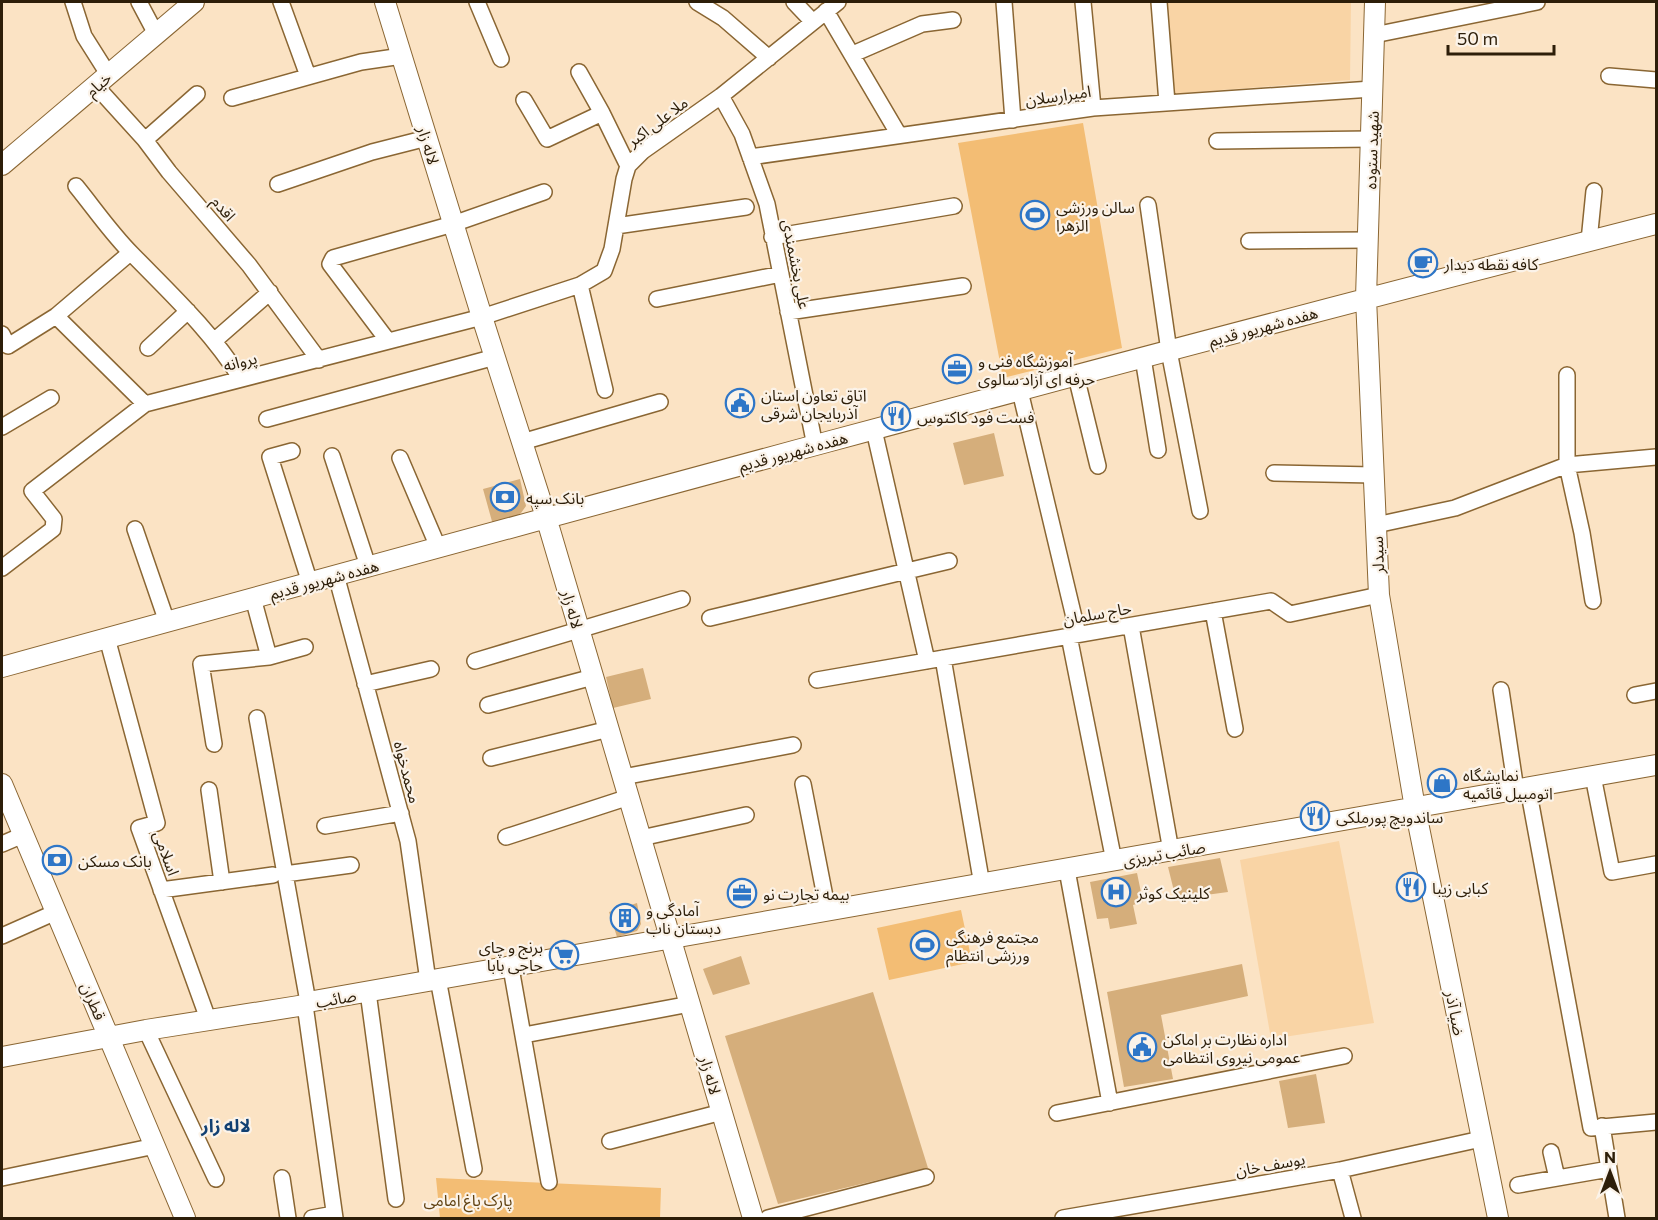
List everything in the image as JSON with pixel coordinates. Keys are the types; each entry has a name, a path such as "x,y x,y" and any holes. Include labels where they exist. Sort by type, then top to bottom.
{"main road":[{"name":"خیام","path":"2,165 194,2"},
{"name":"لاله زار","path":"385,2 546,518 753,1218"},
{"name":"شهید ستوده","path":"1366,298 1375,2"},
{"name":"هفده شهریور قدیم","path":"2,667 438,547 1366,298 1656,224"},
{"name":"سیدلر","path":"1366,298 1379,595 1415,808"},
{"name":"صائب تبریزی","path":"671,940 1656,765"},
{"name":"قطران","path":"2,784 185,1218"},
{"name":"ضیا آذر","path":"1415,808 1498,1218"},
{"name":"صائب","path":"2,1057 208,1019 671,940"}],"street":[{"name":"اقدم","path":"73,2 102,80 169,172 270,292 319,360"},
{"path":"139,2 156,34"},
{"path":"281,2 308,76"},
{"path":"477,2 501,59"},
{"path":"697,2 723,18 769,58"},
{"path":"794,2 813,22"},
{"path":"1004,2 1013,120"},
{"path":"1083,2 1094,108"},
{"path":"1159,2 1167,103"},
{"path":"1374,35 1537,2"},
{"path":"832,6 853,54 899,135"},
{"name":"ملا علی اکبر","path":"482,317 580,285 604,271 612,249 628,166 643,151 721,96 832,6"},
{"path":"853,54 922,24 953,20"},
{"path":"232,98 361,62 402,56"},
{"path":"579,72 628,166"},
{"path":"1610,76 1656,80"},
{"name":"امیرارسلان","path":"750,157 1094,108 1372,89"},
{"path":"145,140 197,94"},
{"name":"علی بخشمندی","path":"721,96 742,134 767,204 815,446"},
{"path":"524,100 547,139 602,113"},
{"path":"278,184 372,152 427,138"},
{"path":"1217,141 1371,139"},
{"path":"76,186 130,253 164,284 214,341 241,379"},
{"path":"1589,241 1594,191"},
{"path":"388,341 330,264 333,258 453,224 544,192"},
{"path":"1148,205 1169,351 1200,511"},
{"path":"772,237 954,206"},
{"path":"616,226 746,207"},
{"path":"1249,241 1368,240"},
{"path":"2,334 8,346 56,316 130,253"},
{"path":"657,299 781,274"},
{"path":"580,285 605,390"},
{"path":"788,312 963,286"},
{"path":"214,341 270,292"},
{"path":"148,348 188,311"},
{"path":"56,316 145,404"},
{"name":"پروانه","path":"2,568 53,529 54,519 32,491 145,404 482,317"},
{"path":"267,419 495,357"},
{"path":"1143,358 1158,450"},
{"path":"1567,375 1567,465 1582,533 1593,602"},
{"path":"1076,376 1098,466"},
{"path":"1020,391 1073,635 1114,861"},
{"path":"2,427 51,398"},
{"path":"522,442 660,402"},
{"path":"874,430 927,661"},
{"path":"292,451 270,458 309,583"},
{"path":"1376,525 1455,508 1567,465 1656,458 1656,452"},
{"path":"332,456 368,566"},
{"path":"400,458 438,547"},
{"path":"1274,473 1374,475"},
{"path":"135,529 167,622"},
{"path":"710,618 949,561"},
{"name":"محمدخواه","path":"336,575 408,841 433,980 474,1168"},
{"name":"حاج سلمان","path":"817,680 1271,602 1290,614 1379,595"},
{"path":"253,598 269,657"},
{"path":"475,661 682,599"},
{"path":"1213,611 1235,729"},
{"path":"1131,626 1171,851"},
{"name":"اسلامی","path":"107,638 157,823 139,828 208,1019"},
{"path":"214,744 201,664 269,657 305,647"},
{"path":"943,658 982,885"},
{"path":"365,684 431,669"},
{"path":"488,705 593,677"},
{"path":"1501,690 1596,1127 1609,1169 1617,1218"},
{"path":"1635,695 1656,691"},
{"path":"257,718 279,874 307,1003 334,1216 312,1218"},
{"path":"491,758 609,729"},
{"path":"623,777 793,744"},
{"path":"1593,776 1612,872 1656,864"},
{"path":"803,784 828,912"},
{"path":"209,790 222,882"},
{"path":"506,837 629,797"},
{"path":"325,826 401,813"},
{"path":"641,838 746,815"},
{"path":"2,844 23,835"},
{"path":"161,890 351,865"},
{"path":"1066,870 1110,1103"},
{"path":"2,936 56,912"},
{"path":"511,968 549,1182"},
{"path":"368,992 396,1199"},
{"path":"524,1035 690,1004"},
{"path":"146,1030 216,1179"},
{"path":"1057,1113 1344,1056"},
{"path":"610,1141 722,1112"},
{"path":"1596,1127 1656,1122"},
{"name":"یوسف خان","path":"1063,1218 1340,1170 1481,1139"},
{"path":"2,1178 155,1146"},
{"path":"1551,1152 1557,1178"},
{"path":"1518,1185 1609,1169"},
{"path":"1340,1170 1353,1218"},
{"path":"768,1218 926,1177"},
{"path":"282,1178 288,1218"}],"shaded area":[{"path":"1162,2 1351,2 1350,80 1170,94"},
{"path":"1339,841 1374,1023 1271,1039 1240,860"}],"green space":[{"name":"سالن ورزشی الزهرا","path":"1083,123 1122,348 1003,378 958,143"},
{"name":"مجتمع فرهنگی ورزشی انتظام","path":"961,910 972,962 889,980 877,928"},
{"name":"پارک باغ امامی","path":"436,1178 661,1188 660,1218 440,1218"}],"building":[{"path":"994,433 1004,476 964,485 953,443"},
{"name":"بانک سپه","path":"520,479 526,506 512,519 493,525 483,489"},
{"path":"643,668 651,699 613,708 606,677"},
{"path":"1220,858 1228,892 1176,899 1168,867"},
{"name":"کلینیک کوثر","path":"1137,873 1143,902 1133,905 1137,924 1110,929 1108,918 1097,919 1090,882"},
{"name":"آمادگی و دبستان ناب","path":"637,903 641,924 637,931 617,937 609,912"},
{"path":"741,956 750,984 713,995 703,969"},
{"name":"اداره نظارت بر اماکن عمومی نیروی انتظامی","path":"1242,964 1248,996 1161,1015 1173,1079 1124,1087 1107,992"},
{"path":"873,992 928,1168 778,1204 725,1036"},
{"path":"1316,1074 1325,1123 1288,1128 1279,1081"}],"place":[{"name":"سالن ورزشی الزهرا","path":"1035,215"},
{"name":"کافه نقطه دیدار","path":"1423,263"},
{"name":"آموزشگاه فنی و حرفه ای آزاد سالوی","path":"957,369"},
{"name":"اتاق تعاون استان آذربایجان شرقی","path":"740,403"},
{"name":"فست فود کاکتوس","path":"896,416"},
{"name":"بانک سپه","path":"505,497"},
{"name":"نمایشگاه اتومبیل قائمیه","path":"1442,783"},
{"name":"ساندویچ پورملکی","path":"1315,816"},
{"name":"بانک مسکن","path":"57,860"},
{"name":"کبابی زیبا","path":"1411,887"},
{"name":"کلینیک کوثر","path":"1116,892"},
{"name":"بیمه تجارت نو","path":"742,893"},
{"name":"آمادگی و دبستان ناب","path":"625,918"},
{"name":"مجتمع فرهنگی ورزشی انتظام","path":"925,945"},
{"name":"برنج و چای حاجی بابا","path":"564,955"},
{"name":"اداره نظارت بر اماکن عمومی نیروی انتظامی","path":"1142,1047"}],"district":[{"name":"لاله زار","path":"226,1125"}]}
